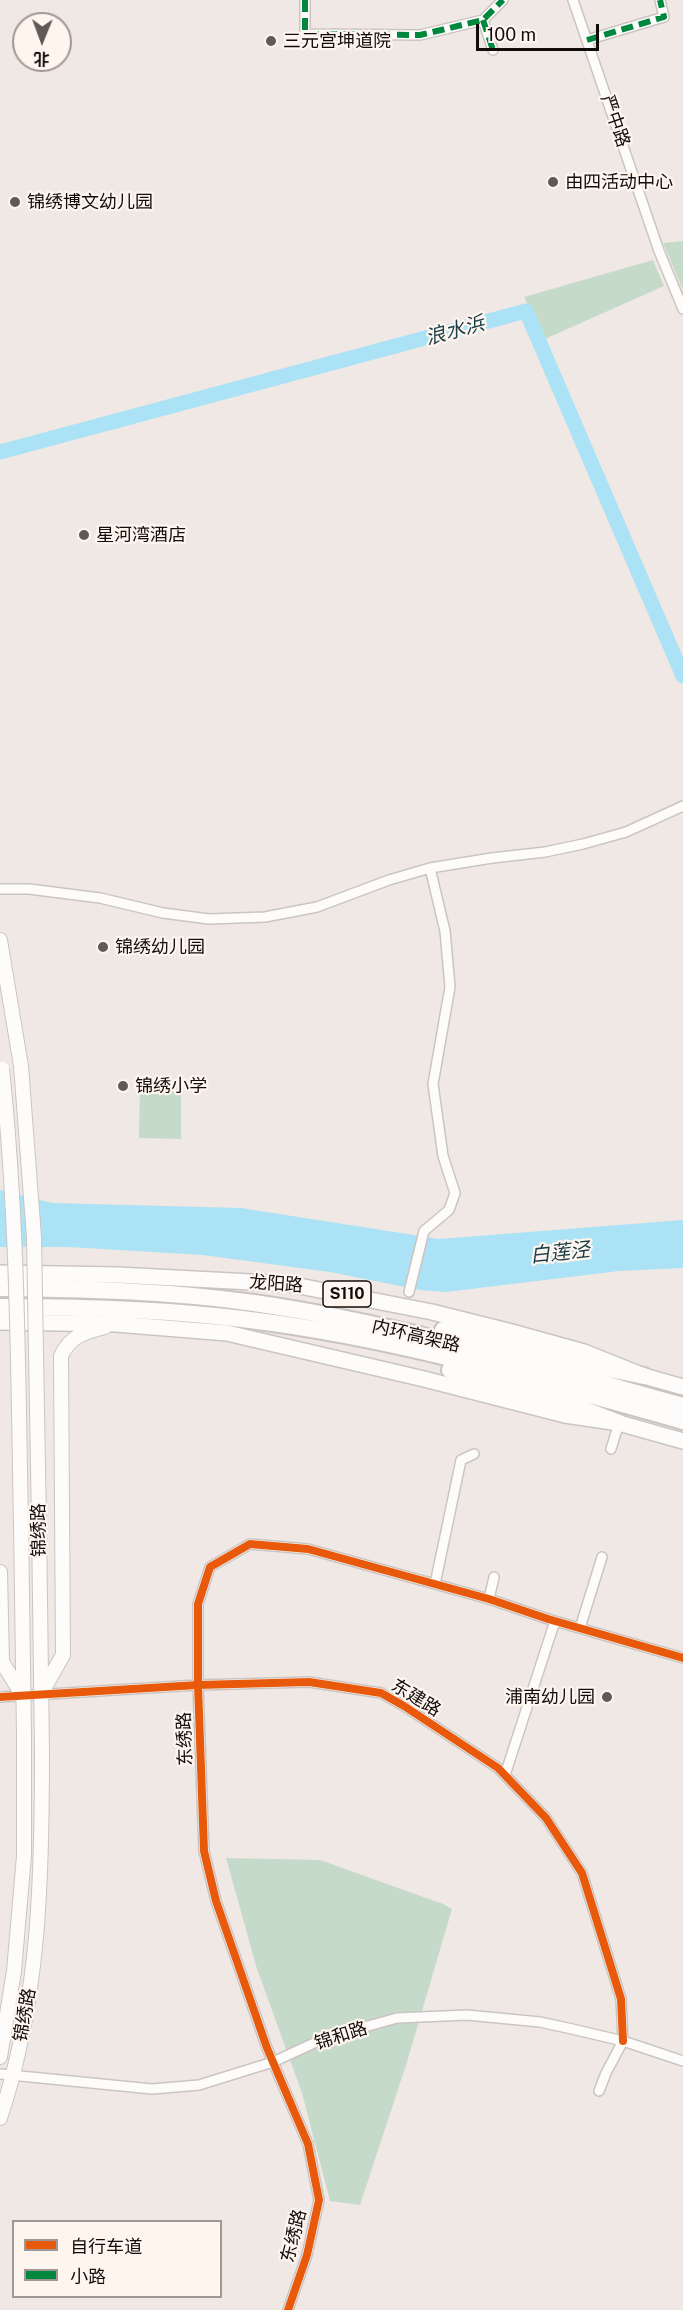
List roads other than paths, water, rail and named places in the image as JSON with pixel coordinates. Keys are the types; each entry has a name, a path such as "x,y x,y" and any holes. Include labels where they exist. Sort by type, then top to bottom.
{"highway":[{"name":"内环高架路","path":"0,1288 117,1290 168,1294 459,1346 630,1399 683,1421"},
{"name":"内环高架路","path":"0,1307 291,1317"},
{"path":"291,1317 368,1317 420,1326 644,1376"},
{"path":"291,1317 568,1404 619,1423"},
{"name":"内环高架路","path":"630,1399 683,1406"}],"main road":[{"name":"锦绣路","path":"0,940 21,1066 34,1237 42,1858 36,1954 7,2074 0,2118"},
{"name":"锦绣路","path":"0,2056 14,1971 24,1856 21,1524 15,1238 8,1125 1,1063"},
{"name":"龙阳路","path":"0,1273 118,1275 301,1285 432,1312 508,1331 584,1352 644,1376 683,1387"},
{"path":"0,1322 116,1324 182,1328 241,1336 565,1415 619,1423 683,1442"},
{"path":"41,1694 63,1655 61,1356 70,1341 77,1336 116,1324"},
{"path":"0,1572 2,1662 23,1696"}],"street":[{"path":"305,0 305,34 420,35 483,20 503,0"},
{"name":"严中路","path":"573,0 656,241 683,309"},
{"path":"587,40 664,17 660,0"},
{"path":"483,20 493,50"},
{"path":"0,889 29,889 100,898 163,913 209,919 265,917 317,907 389,880 430,868 545,852 583,844 626,832 683,807"},
{"path":"409,1292 423,1231 449,1210 455,1193 443,1156 433,1084 450,987 445,931 430,868"},
{"path":"610,1449 619,1423"},
{"path":"435,1584 461,1460 474,1454"},
{"name":"东绣路","path":"288,2310 307,2255 319,2200 308,2144 273,2062 216,1901 205,1856 198,1685 198,1604 210,1567 250,1544 308,1549 489,1599 555,1621 683,1658"},
{"path":"580,1628 602,1557"},
{"path":"489,1599 494,1577"},
{"path":"505,1774 555,1621"},
{"name":"东建路","path":"0,1697 198,1685 309,1682 381,1693 505,1774 546,1818 582,1873 621,1999 623,2041"},
{"name":"锦和路","path":"7,2074 152,2089 199,2085 273,2062 325,2038 397,2019 467,2015 540,2022 623,2041 683,2061"},
{"path":"599,2091 623,2041"}],"water":[{"name":"白莲泾","path":"0,1190 52,1203 241,1208 439,1239 683,1220 683,1268 619,1271 446,1292 420,1290 330,1272 203,1255 68,1247 0,1247"}],"waterway":[{"name":"浪水浜","path":"0,452 526,311 683,676"}],"place":[{"name":"三元宫坤道院","path":"271,41"},
{"name":"由四活动中心","path":"553,182"},
{"name":"锦绣博文幼儿园","path":"15,202"},
{"name":"星河湾酒店","path":"84,535"},
{"name":"锦绣幼儿园","path":"103,947"},
{"name":"锦绣小学","path":"123,1086"},
{"name":"浦南幼儿园","path":"607,1697"}]}
